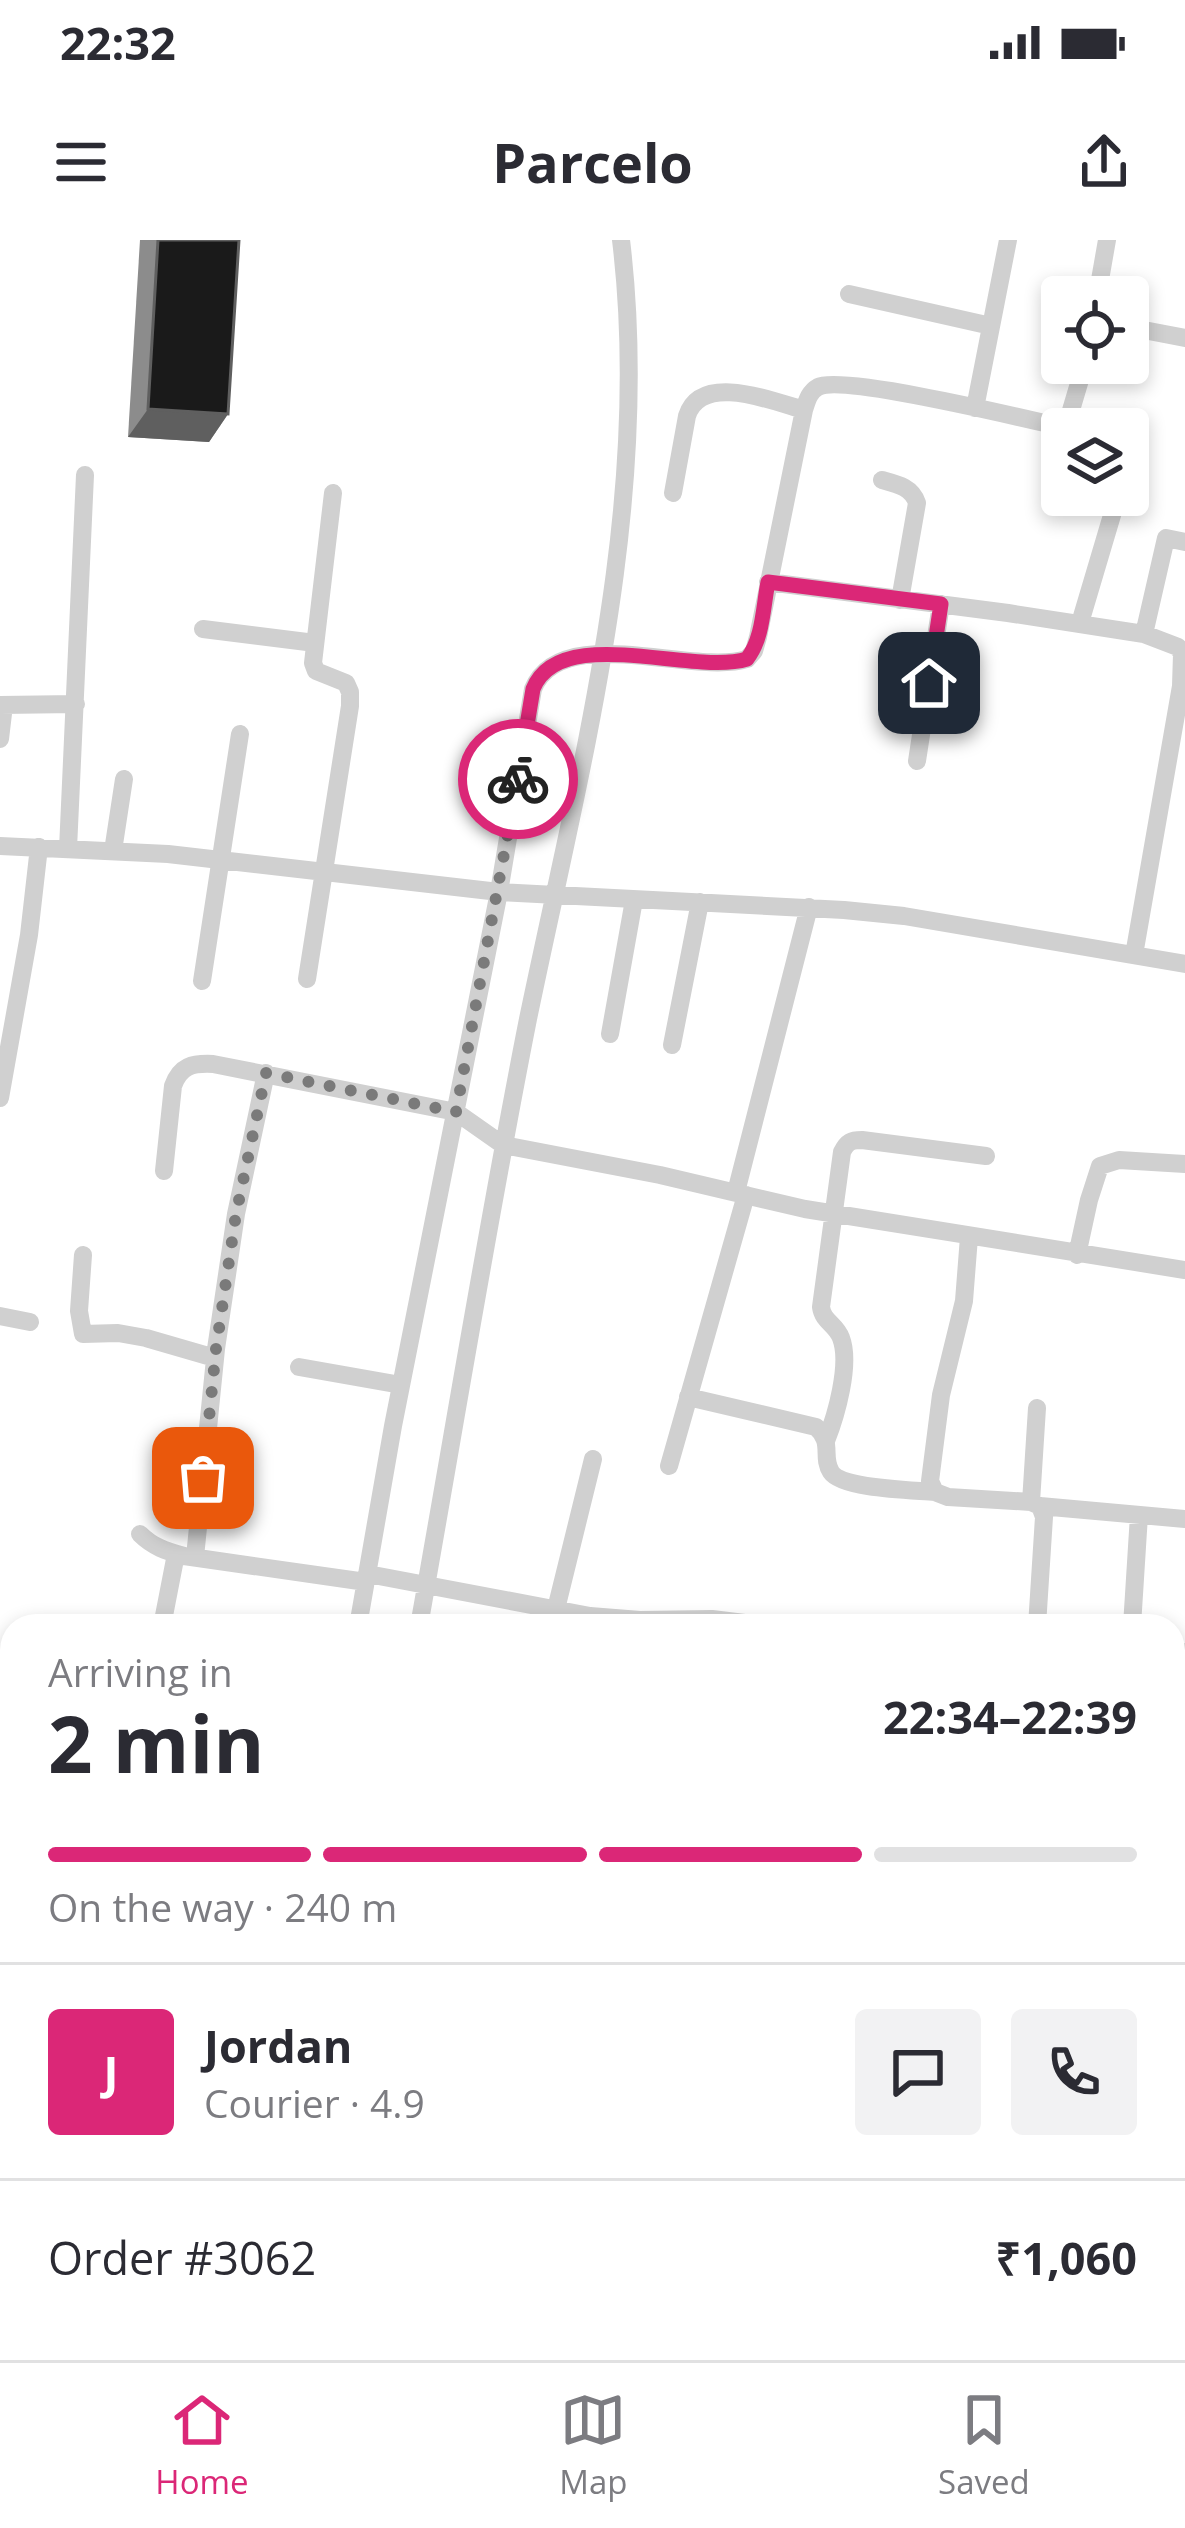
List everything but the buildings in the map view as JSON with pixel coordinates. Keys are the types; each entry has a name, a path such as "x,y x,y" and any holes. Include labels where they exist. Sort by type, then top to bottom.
{"street":[{"path":"420,1614 503,1145 603,656 628,418 626,279 620,240"},
{"path":"975,408 1005,240"},
{"path":"1101,276 1107,240"},
{"path":"849,294 991,326"},
{"path":"1149,330 1185,338"},
{"path":"360,1614 538,676 559,661 603,656 747,659 758,637 804,410 812,390 821,385 907,394 1041,422"},
{"path":"673,493 687,416 698,399 723,392 804,410"},
{"path":"68,849 85,475"},
{"path":"882,480 909,490 917,503 900,600"},
{"path":"307,979 350,692 346,683 316,671 313,664 333,493"},
{"path":"1080,623 1112,516"},
{"path":"1144,634 1166,538 1185,542"},
{"path":"768,582 1080,623 1144,634 1178,647 1183,666 1134,955"},
{"path":"916,761 941,604"},
{"path":"203,629 315,643"},
{"path":"0,739 2,705 76,704"},
{"path":"202,981 240,734"},
{"path":"113,851 124,779"},
{"path":"0,846 220,860 499,892 904,916 1185,964"},
{"path":"0,1097 39,848"},
{"path":"610,1034 634,900"},
{"path":"673,1045 700,902"},
{"path":"669,1466 741,1194 809,907"},
{"path":"164,1171 177,1075 196,1063 213,1064 456,1112 503,1145 833,1214 1185,1270"},
{"path":"166,1614 185,1556 236,1214 266,1073"},
{"path":"826,1442 843,1363 840,1335 822,1315 821,1307 842,1152 853,1140 986,1156"},
{"path":"1077,1255 1100,1166 1119,1160 1185,1164"},
{"path":"935,1492 929,1471 933,1437 960,1322 969,1238"},
{"path":"82,1255 79,1311 83,1334 146,1338 215,1358"},
{"path":"0,1316 30,1322"},
{"path":"299,1367 401,1385"},
{"path":"688,1397 816,1427 826,1442 828,1468 842,1480 964,1499 1185,1519"},
{"path":"1037,1408 1035,1504 1044,1517 1038,1614"},
{"path":"556,1609 592,1459"},
{"path":"1133,1614 1139,1515"},
{"path":"140,1534 148,1543 185,1556 426,1585 570,1614"}],"way so far":[{"path":"203,1478 236,1214 266,1073 456,1112 518,779"}],"route":[{"path":"518,779 533,689 547,668 574,657 747,659 758,637 768,582 941,604 929,683"}]}
